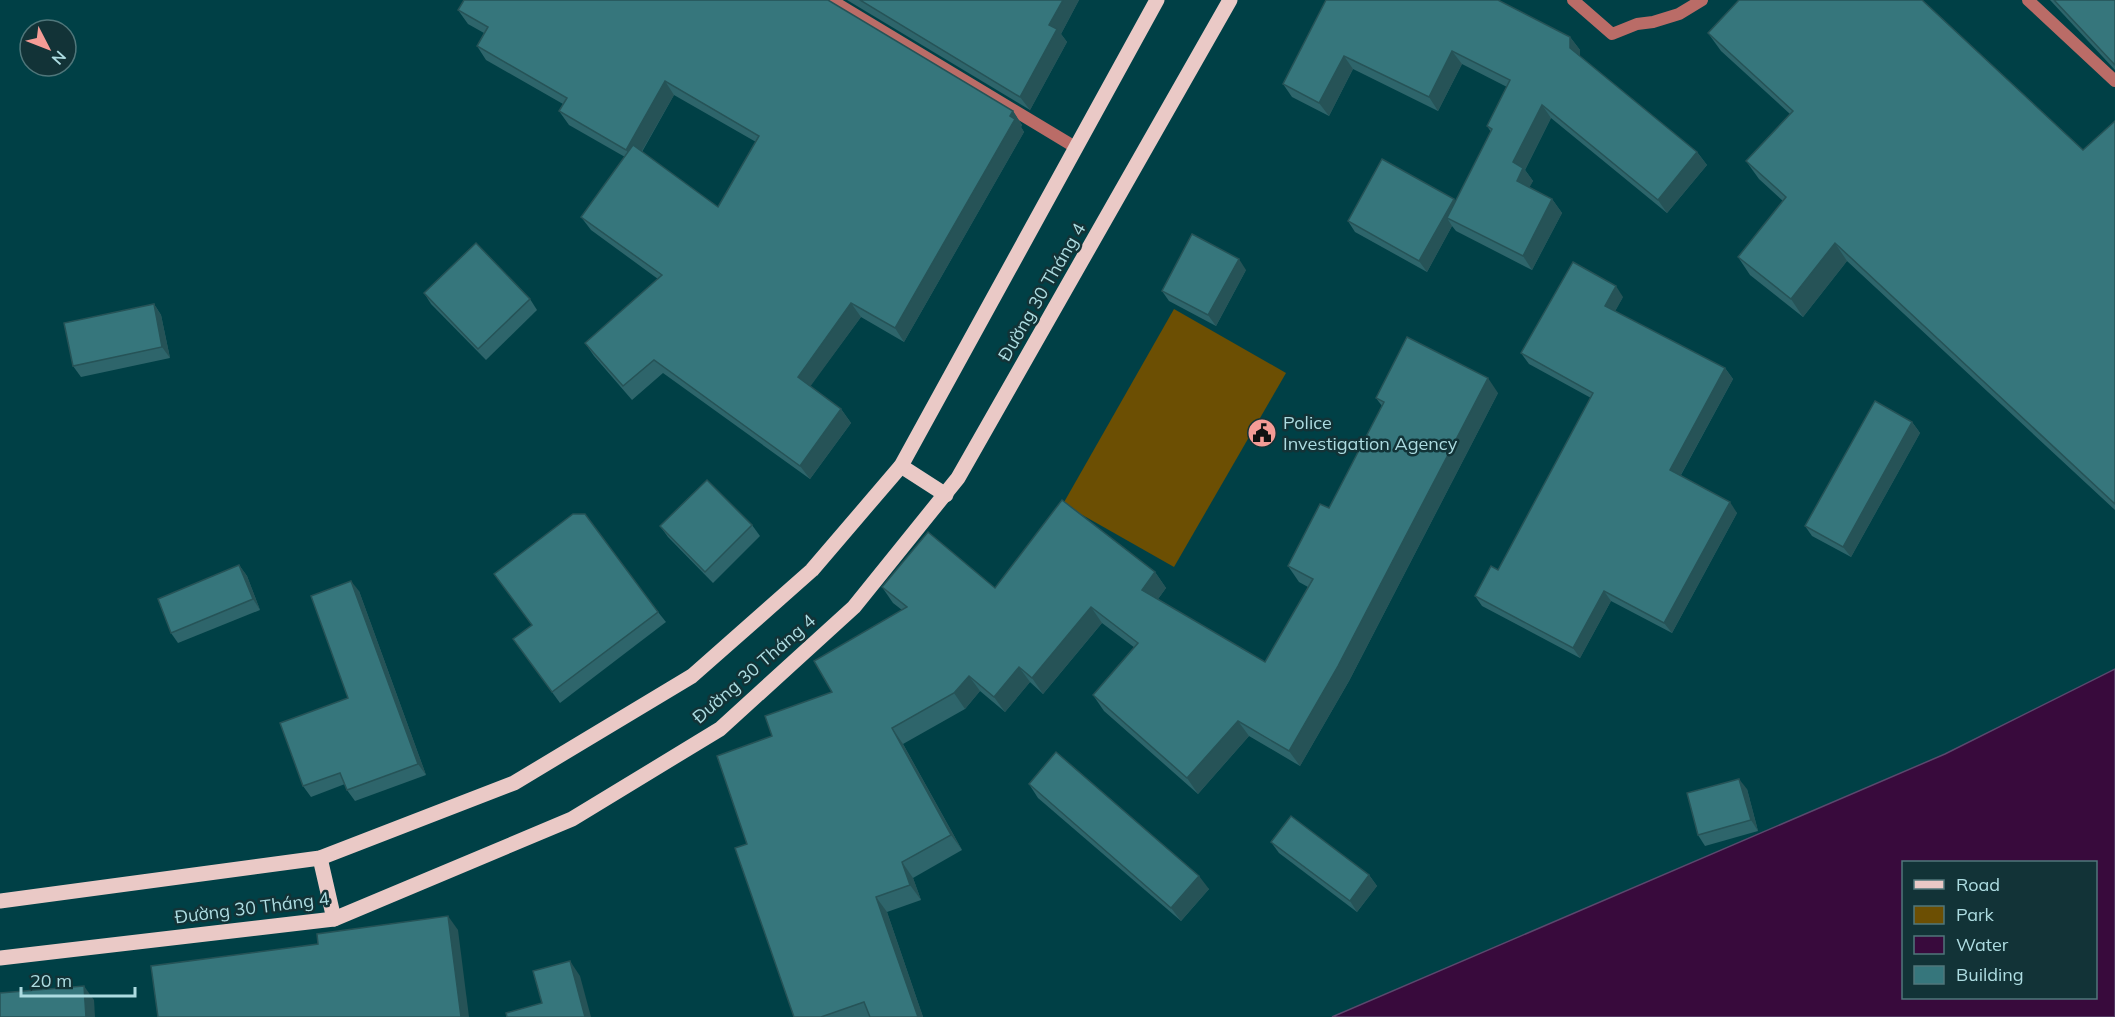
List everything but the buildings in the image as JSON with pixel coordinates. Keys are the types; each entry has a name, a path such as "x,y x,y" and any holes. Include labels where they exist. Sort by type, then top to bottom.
{"main road":[{"name":"Đường 30 Tháng 4","path":"0,901 320,858 514,783 692,676 812,570 901,466 1156,0"},
{"name":"Đường 30 Tháng 4","path":"0,958 334,919 572,819 720,729 854,607 958,478 1230,0"},
{"path":"901,466 946,495"},
{"path":"320,858 334,919"}],"street":[{"path":"831,0 1075,147"},
{"path":"1573,0 1612,34 1637,24 1679,14 1702,0"},
{"path":"2028,0 2115,81"}],"green space":[{"path":"1174,309 1286,373 1174,567 1063,504"}],"water":[{"path":"2115,669 2115,1017 1332,1017 1945,754"}],"place":[{"name":"Police Investigation Agency","path":"1262,433"}]}
